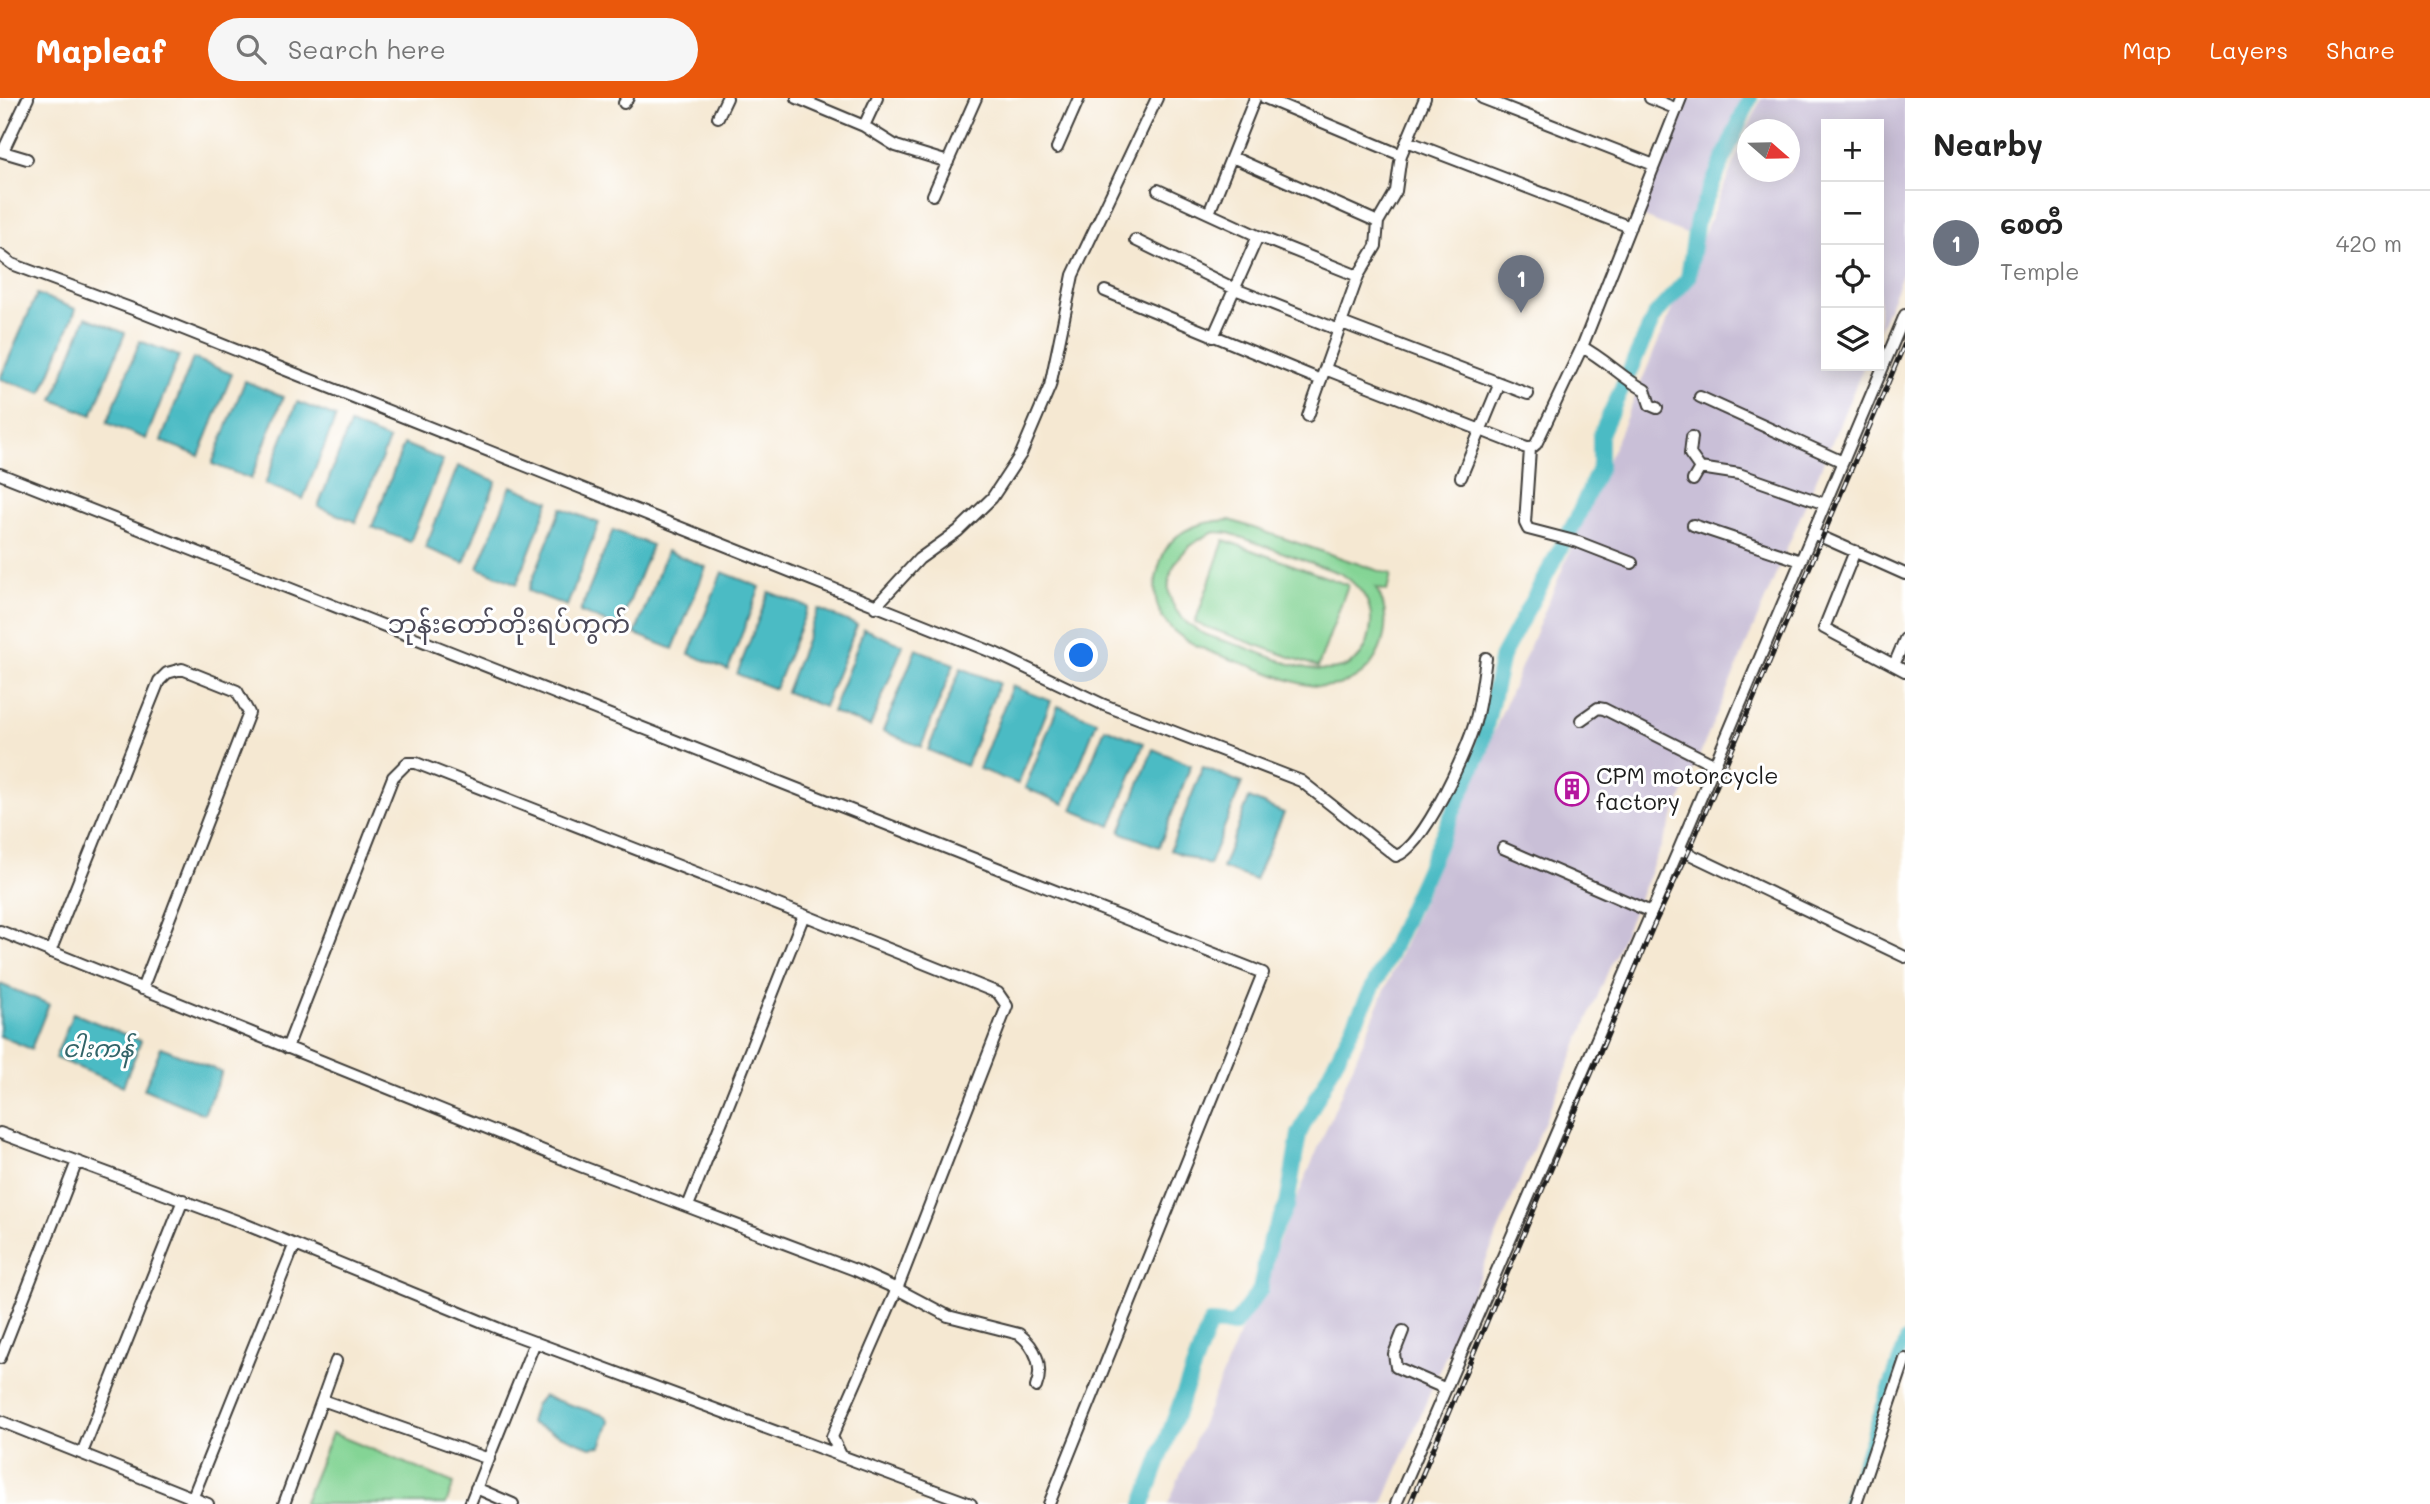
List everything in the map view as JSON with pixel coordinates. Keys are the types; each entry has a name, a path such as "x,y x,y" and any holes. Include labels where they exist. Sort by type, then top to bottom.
{"street":[{"path":"27,159 2,151 28,98"},
{"path":"719,117 727,98"},
{"path":"797,98 864,126 896,146 947,162"},
{"path":"864,126 877,98"},
{"path":"933,195 976,98"},
{"path":"1057,148 1079,98"},
{"path":"875,607 919,559 958,531 992,498 1021,454 1050,386 1073,275 1157,98"},
{"path":"1209,213 1255,98"},
{"path":"1265,98 1401,155"},
{"path":"1308,416 1358,276 1376,246 1378,222 1396,191 1401,155 1425,98"},
{"path":"1482,98 1654,165"},
{"path":"1632,563 1528,529 1526,520 1530,449 1540,439 1582,347 1679,103 1650,98"},
{"path":"1407,141 1630,227"},
{"path":"1232,157 1378,222"},
{"path":"1158,190 1258,236 1358,276"},
{"path":"1213,337 1258,236"},
{"path":"1135,240 1235,289 1528,394"},
{"path":"0,256 12,264 138,311 997,654 1104,705 1301,781 1396,856 1405,851 1419,835 1463,754 1478,709 1486,657"},
{"path":"1105,291 1321,380"},
{"path":"1396,1504 1715,765 1905,315"},
{"path":"1582,347 1596,354 1624,379 1647,392 1650,405 1657,408"},
{"path":"1325,369 1530,449"},
{"path":"1461,477 1500,383"},
{"path":"1700,397 1843,462"},
{"path":"1692,437 1690,454 1700,468 1739,474 1825,504"},
{"path":"1693,480 1700,468"},
{"path":"0,474 1263,973 1049,1504"},
{"path":"1693,525 1801,561"},
{"path":"1813,533 1905,574"},
{"path":"1855,551 1824,628 1905,671"},
{"path":"1894,666 1905,639"},
{"path":"50,952 159,681 167,673 182,669 237,691 249,713 142,989"},
{"path":"1581,720 1598,708 1604,709 1715,765"},
{"path":"287,1048 393,777 407,763 416,763 998,993 1007,1006 897,1289 832,1437 841,1455"},
{"path":"1503,848 1651,912"},
{"path":"1679,849 1905,957"},
{"path":"688,1206 804,915"},
{"path":"0,931 287,1048 897,1289 948,1316 1019,1335 1028,1342 1038,1361 1040,1372 1036,1387"},
{"path":"0,1133 76,1164 183,1200 534,1342 971,1504"},
{"path":"0,1358 76,1164"},
{"path":"82,1453 183,1200"},
{"path":"191,1501 294,1246"},
{"path":"1403,1331 1394,1354 1396,1367 1444,1388"},
{"path":"470,1504 534,1342"},
{"path":"1856,1504 1905,1359"},
{"path":"284,1504 336,1361"},
{"path":"322,1400 489,1459"},
{"path":"0,1421 82,1453 191,1501 208,1504"},
{"path":"477,1488 513,1504"}],"shaded area":[{"path":"1684,98 1751,98 1741,119 1737,119 1737,127 1686,234 1637,214"},
{"path":"1761,98 1905,98 1905,268 1884,318 1884,119 1821,119 1821,371 1862,371 1383,1504 1168,1504 1737,155 1737,182 1800,182 1800,119 1752,119"}],"green space":[{"path":"1230,520 1391,575 1387,591 1376,588 1383,603 1385,618 1380,649 1372,663 1361,674 1347,682 1331,686 1302,684 1213,653 1178,634 1165,621 1157,605 1155,585 1166,550 1172,541 1188,529 1208,522","holes":["1215,532 1229,533 1342,574 1349,580 1366,598 1371,614 1370,632 1363,652 1351,664 1335,669 1317,670 1213,638 1186,622 1175,609 1170,595 1172,569 1179,557 1201,538"]},
{"path":"1224,540 1348,585 1318,667 1195,623"},
{"path":"332,1433 454,1483 446,1504 303,1504"}],"water":[{"path":"37,294 76,309 42,393 0,379"},
{"path":"86,317 125,333 92,415 53,400"},
{"path":"140,341 179,356 146,439 107,423"},
{"path":"193,358 232,374 199,456 161,441"},
{"path":"245,381 283,397 251,479 212,464"},
{"path":"297,402 336,417 303,499 265,484"},
{"path":"350,424 389,440 356,522 318,507"},
{"path":"404,444 443,460 410,542 372,527"},
{"path":"458,466 496,481 464,563 425,548"},
{"path":"511,486 549,501 517,584 478,568"},
{"path":"561,508 599,523 567,606 528,591"},
{"path":"613,530 652,545 619,628 580,612"},
{"path":"667,551 706,567 673,649 635,634"},
{"path":"722,572 760,587 728,670 689,654"},
{"path":"769,592 808,607 775,689 737,674"},
{"path":"818,609 857,625 824,707 786,692"},
{"path":"864,629 903,645 870,727 832,712"},
{"path":"916,649 954,664 921,747 883,731"},
{"path":"961,668 999,683 966,766 928,750"},
{"path":"1012,686 1051,701 1018,784 979,769"},
{"path":"1058,706 1097,721 1064,804 1025,788"},
{"path":"1105,728 1144,743 1111,826 1072,810"},
{"path":"1153,749 1191,765 1159,847 1120,832"},
{"path":"1203,767 1242,783 1209,865 1170,850"},
{"path":"1249,798 1284,813 1255,880 1222,868"},
{"name":"ငါးကန်","path":"0,984 49,1004 31,1049 0,1036"},
{"name":"ငါးကန်","path":"73,1013 141,1041 123,1086 55,1058"},
{"name":"ငါးကန်","path":"161,1047 222,1072 204,1114 144,1089"},
{"path":"543,1396 606,1416 610,1422 601,1446 590,1447 530,1423 535,1405"}],"waterway":[{"path":"1143,1504 1210,1323 1234,1325 1260,1290 1270,1239 1287,1205 1299,1134 1388,957 1481,749 1502,656 1576,520 1600,466 1600,436 1655,315 1688,278 1697,220 1750,98"},
{"path":"1846,1504 1905,1338"}],"railway":[{"path":"1410,1504 1653,927 1688,853 1905,343"}],"place":[{"name":"စေတီ","path":"1521,313"},
{"name":"CPM motorcycle factory","path":"1572,789"}],"district":[{"name":"ဘုန်းတော်တိုးရပ်ကွက်","path":"509,624"}]}
